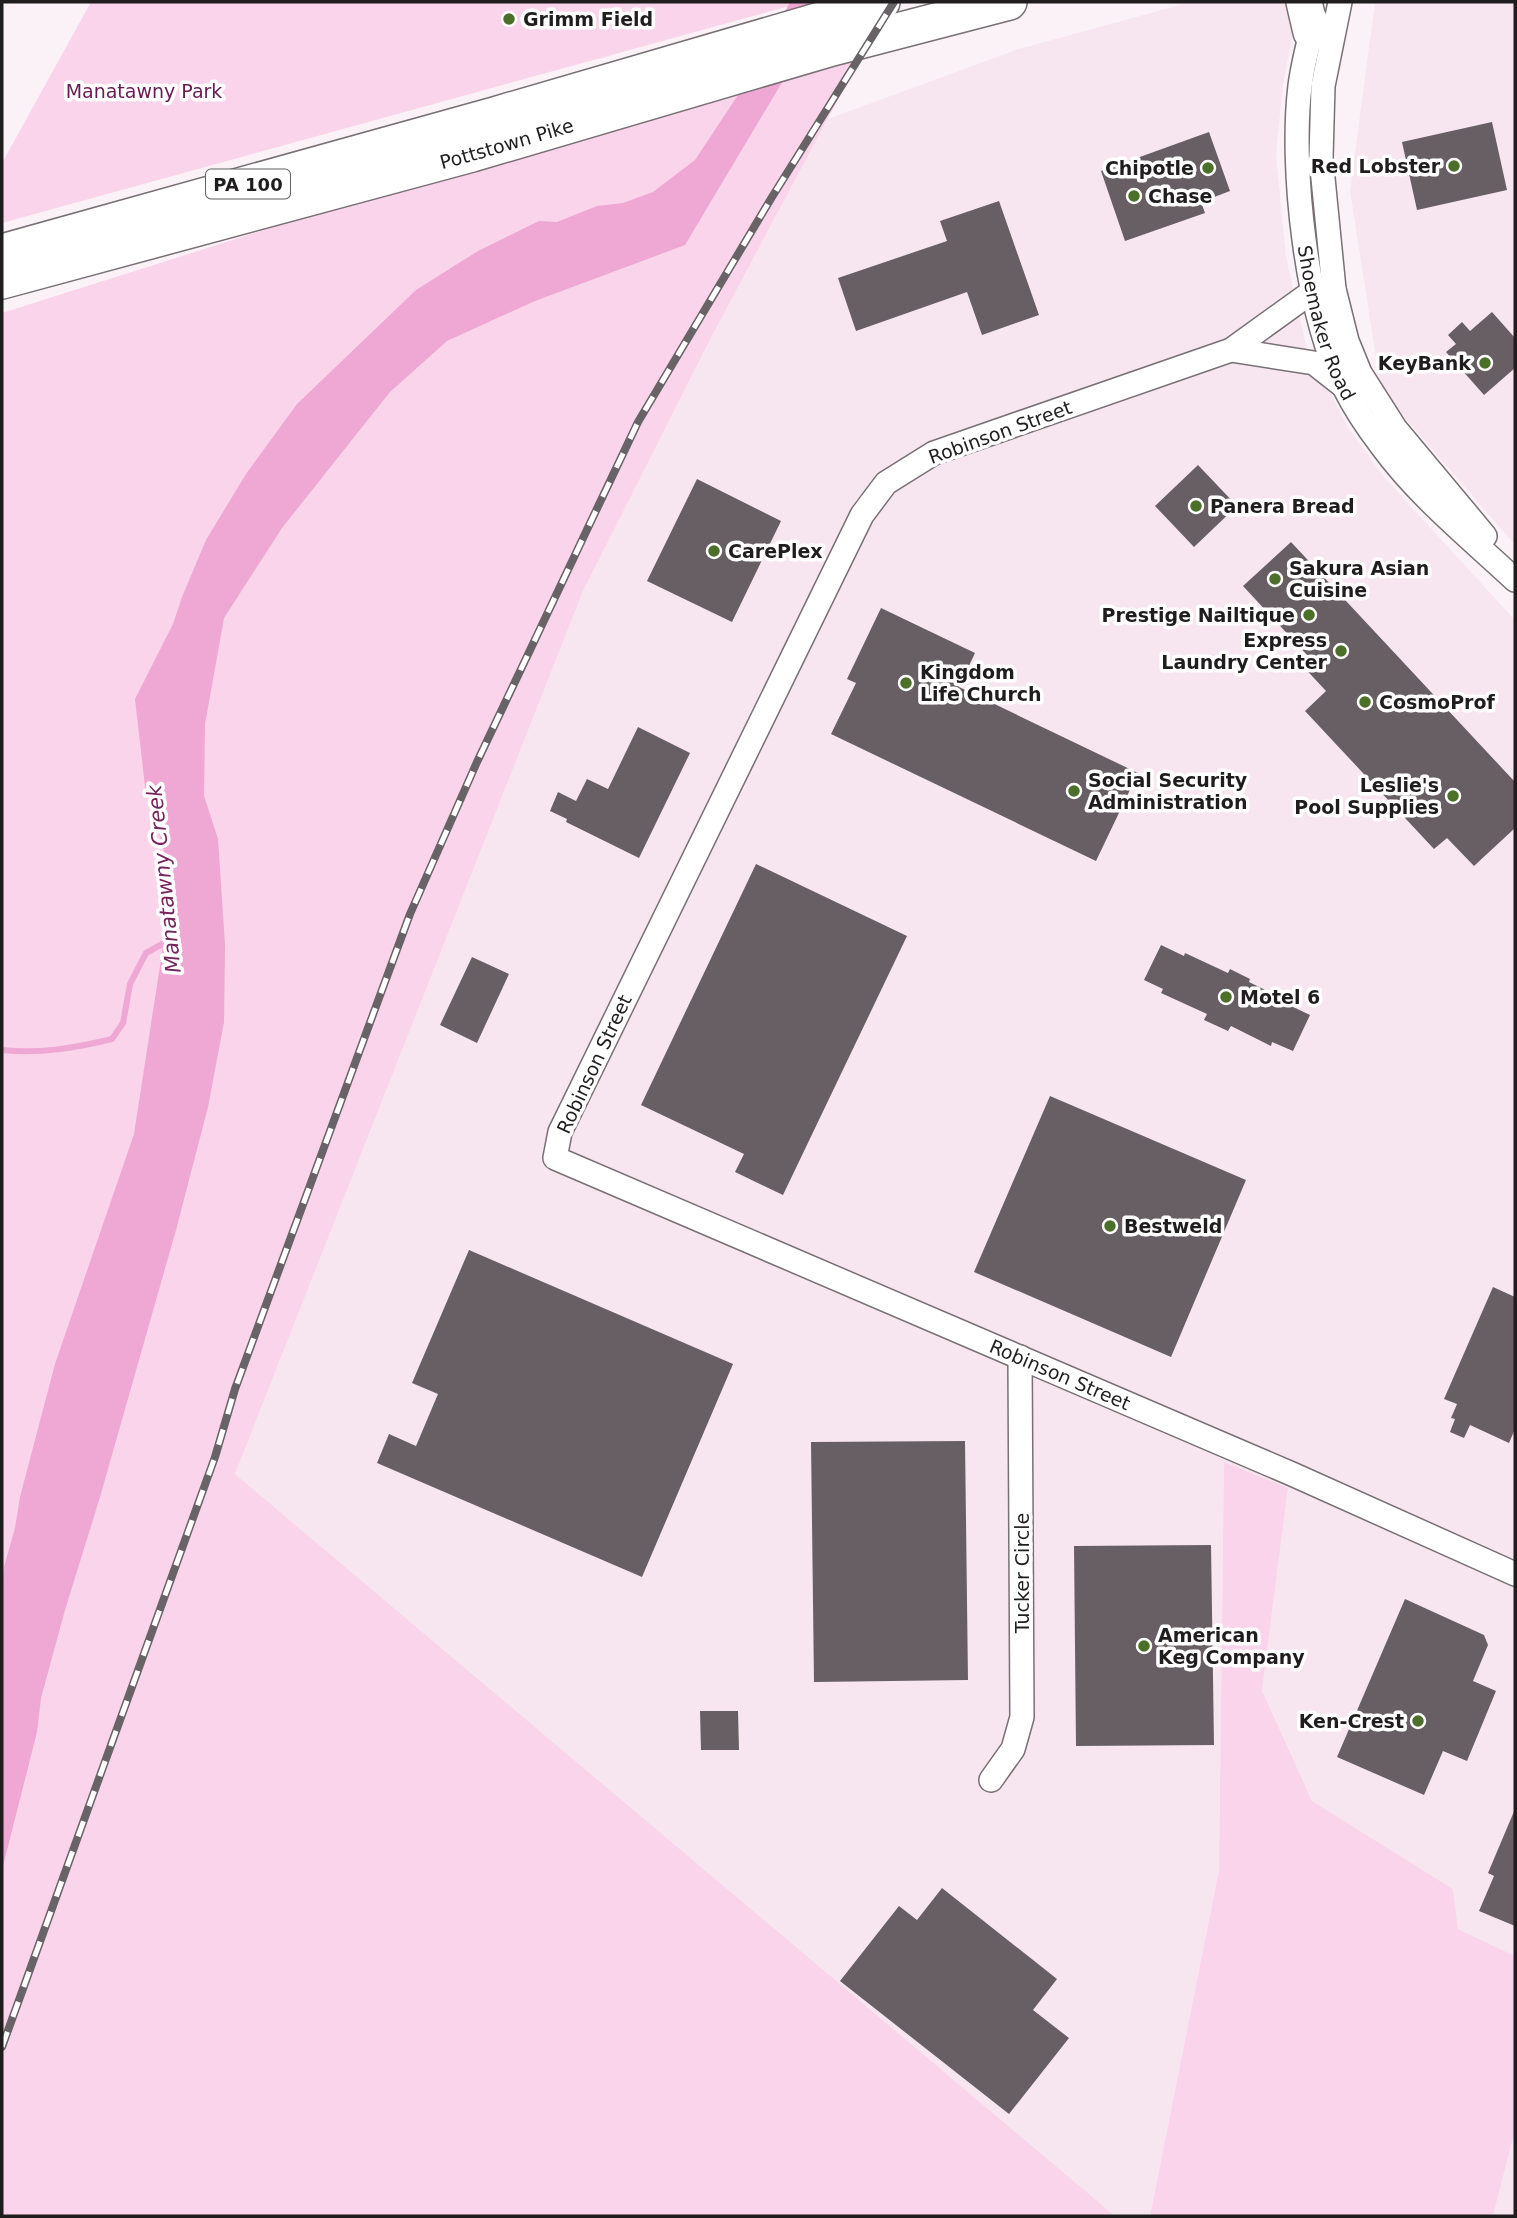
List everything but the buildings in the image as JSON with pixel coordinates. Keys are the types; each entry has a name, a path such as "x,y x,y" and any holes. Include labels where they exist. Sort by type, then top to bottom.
{"highway":[{"name":"Pottstown Pike","path":"2,281 472,154 832,47 1009,2"},
{"name":"Pottstown Pike","path":"2,252 494,116 870,5"}],"street":[{"name":"Shoemaker Road","path":"1340,2 1323,86 1321,158 1325,339 1343,385 1381,446 1423,495 1515,577"},
{"name":"Shoemaker Road","path":"1312,12 1300,86 1298,150 1301,218 1323,290 1360,373 1375,399 1395,428 1515,577"},
{"name":"Robinson Street","path":"1323,290 1231,351 934,453 886,483 862,515 559,1132 555,1158 1020,1357 1515,1574"},
{"name":"Robinson Street","path":"1231,351 1314,363 1343,385"},
{"name":"Tucker Circle","path":"991,1780 1013,1749 1022,1717 1020,1357"}],"shaded area":[{"path":"790,2 830,2 685,245 535,301 447,341 390,392 282,528 224,618 205,724 204,796 218,839 225,945 224,1022 208,1107 176,1230 41,1698 37,1732 2,1870 4,1567 55,1364 134,1134 162,953 168,865 145,786 135,699 173,624 206,540 246,474 297,404 416,290 478,251 539,221 557,222 597,206 623,203 653,192 695,160 750,77"},
{"path":"1191,2 1287,2 1294,27 1283,85 1276,155 1286,257 1307,349 1349,429 1383,476 1515,620 1515,1956 1458,1929 1453,1889 1312,1801 1262,1689 1288,1489 1224,1463 1219,1870 1150,2216 1115,2216 235,1474 583,591 714,332 828,119 1019,49"},
{"path":"1375,2 1515,2 1515,545 1381,390 1350,191"},
{"path":"1515,2130 1515,2216 1493,2216"}],"green space":[{"name":"Manatawny Park","path":"91,2 804,2 2,223 2,163"},
{"path":"871,38 714,332 583,591 235,1474 1115,2216 2,2216 2,313"},
{"path":"1224,1462 1288,1488 1262,1690 1312,1801 1453,1889 1458,1929 1515,1956 1515,2130 1493,2216 1150,2216 1219,1870"}],"waterway":[{"name":"Manatawny Creek","path":"2,1050 57,1049 112,1039 123,1023 130,984 146,953 167,939"}],"railway":[{"path":"2,2047 215,1457 235,1389 410,914 477,762 638,422 772,197 894,2"}],"place":[{"name":"Grimm Field","path":"509,19"},
{"name":"Red Lobster","path":"1454,166"},
{"name":"Chipotle","path":"1208,168"},
{"name":"Chase","path":"1134,196"},
{"name":"KeyBank","path":"1485,363"},
{"name":"Panera Bread","path":"1196,506"},
{"name":"CarePlex","path":"714,551"},
{"name":"Sakura Asian Cuisine","path":"1275,579"},
{"name":"Prestige Nailtique","path":"1309,615"},
{"name":"Express Laundry Center","path":"1341,651"},
{"name":"Kingdom Life Church","path":"906,683"},
{"name":"CosmoProf","path":"1365,702"},
{"name":"Social Security Administration","path":"1074,791"},
{"name":"Leslie's Pool Supplies","path":"1453,796"},
{"name":"Motel 6","path":"1226,997"},
{"name":"Bestweld","path":"1110,1226"},
{"name":"American Keg Company","path":"1144,1646"},
{"name":"Ken-Crest","path":"1418,1721"}]}
